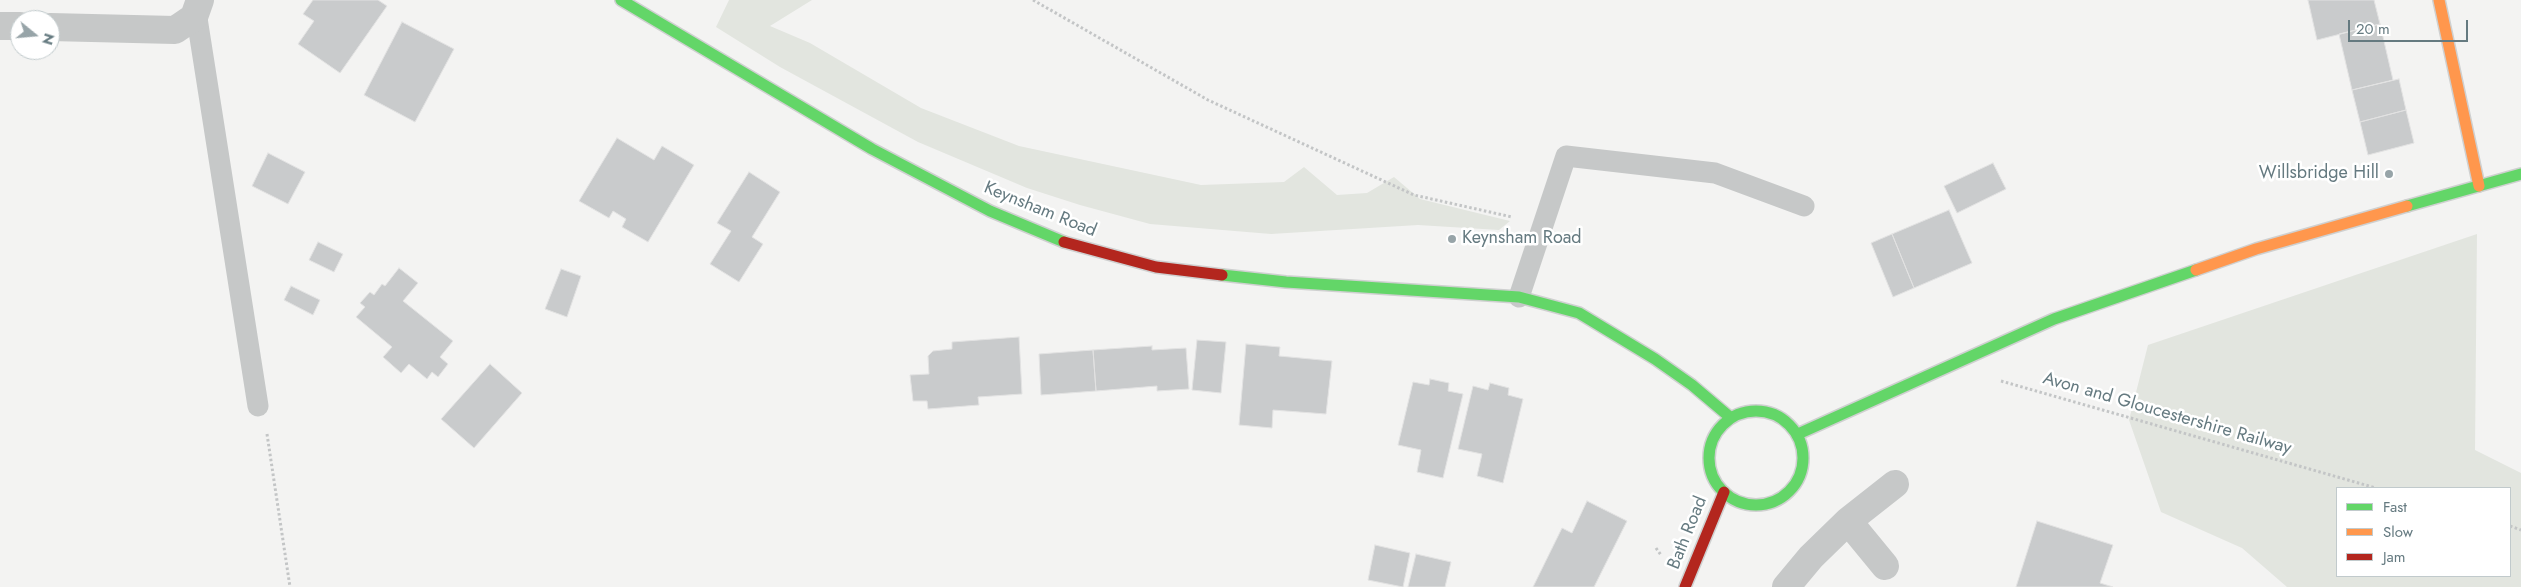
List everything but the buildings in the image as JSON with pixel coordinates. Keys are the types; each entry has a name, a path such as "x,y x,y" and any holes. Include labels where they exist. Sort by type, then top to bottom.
{"main road":[{"name":"Keynsham Road","path":"621,0 872,149 990,212 1069,244 1166,268 1286,282 1520,297 1578,314 1655,360 1692,385 1731,418"},
{"path":"2439,0 2479,186"},
{"path":"1798,434 2054,319 2256,249 2521,174"},
{"path":"1744,412 1767,412 1787,422 1798,434 1804,461 1800,478 1790,492 1777,501 1761,506 1749,506 1732,500 1717,485 1710,470 1708,456 1712,440 1719,428 1731,418 1744,412"},
{"name":"Bath Road","path":"1685,587 1724,492"}],"street":[{"path":"60,27 175,30 194,17 198,6"},
{"path":"1786,587 1811,557 1848,521 1895,484"},
{"path":"1848,521 1885,566"}],"lane":[{"path":"198,6 258,406"},
{"path":"1520,297 1566,156 1715,173 1804,206"}],"path":[{"path":"1033,0 1208,100 1414,195 1516,218"},
{"name":"Avon and Gloucestershire Railway","path":"1950,366 2373,487"},
{"path":"258,406 264,414 290,587"}],"shaded area":[{"path":"729,0 812,0 770,26 810,43 921,108 1019,146 1201,185 1284,182 1304,167 1337,195 1367,193 1394,177 1420,199 1510,221 1499,230 1418,225 1271,234 1150,224 1080,205 1027,188 918,142 780,67 716,27"},
{"path":"2477,234 2475,450 2521,473 2521,587 2287,587 2242,548 2161,512 2129,420 2148,345"}],"traffic: fast":[{"path":"621,0 872,149 990,211 1064,242"},
{"path":"2407,206 2521,174"},
{"path":"1798,434 2054,319 2196,270"},
{"path":"1222,275 1286,282 1519,297 1579,313 1655,359 1692,385 1731,418"},
{"path":"1756,411 1774,414 1789,425 1800,440 1803,458 1800,476 1789,491 1774,502 1756,505 1738,502 1723,491 1712,476 1709,458 1712,440 1723,425 1738,414 1756,411"}],"traffic: slow":[{"path":"2439,0 2479,186"},
{"path":"2196,270 2256,249 2407,206"}],"traffic: jam":[{"path":"1064,242 1156,267 1222,275"},
{"path":"1685,587 1724,492"}],"place":[{"name":"Willsbridge Hill","path":"2389,174"},
{"name":"Keynsham Road","path":"1452,239"}]}
